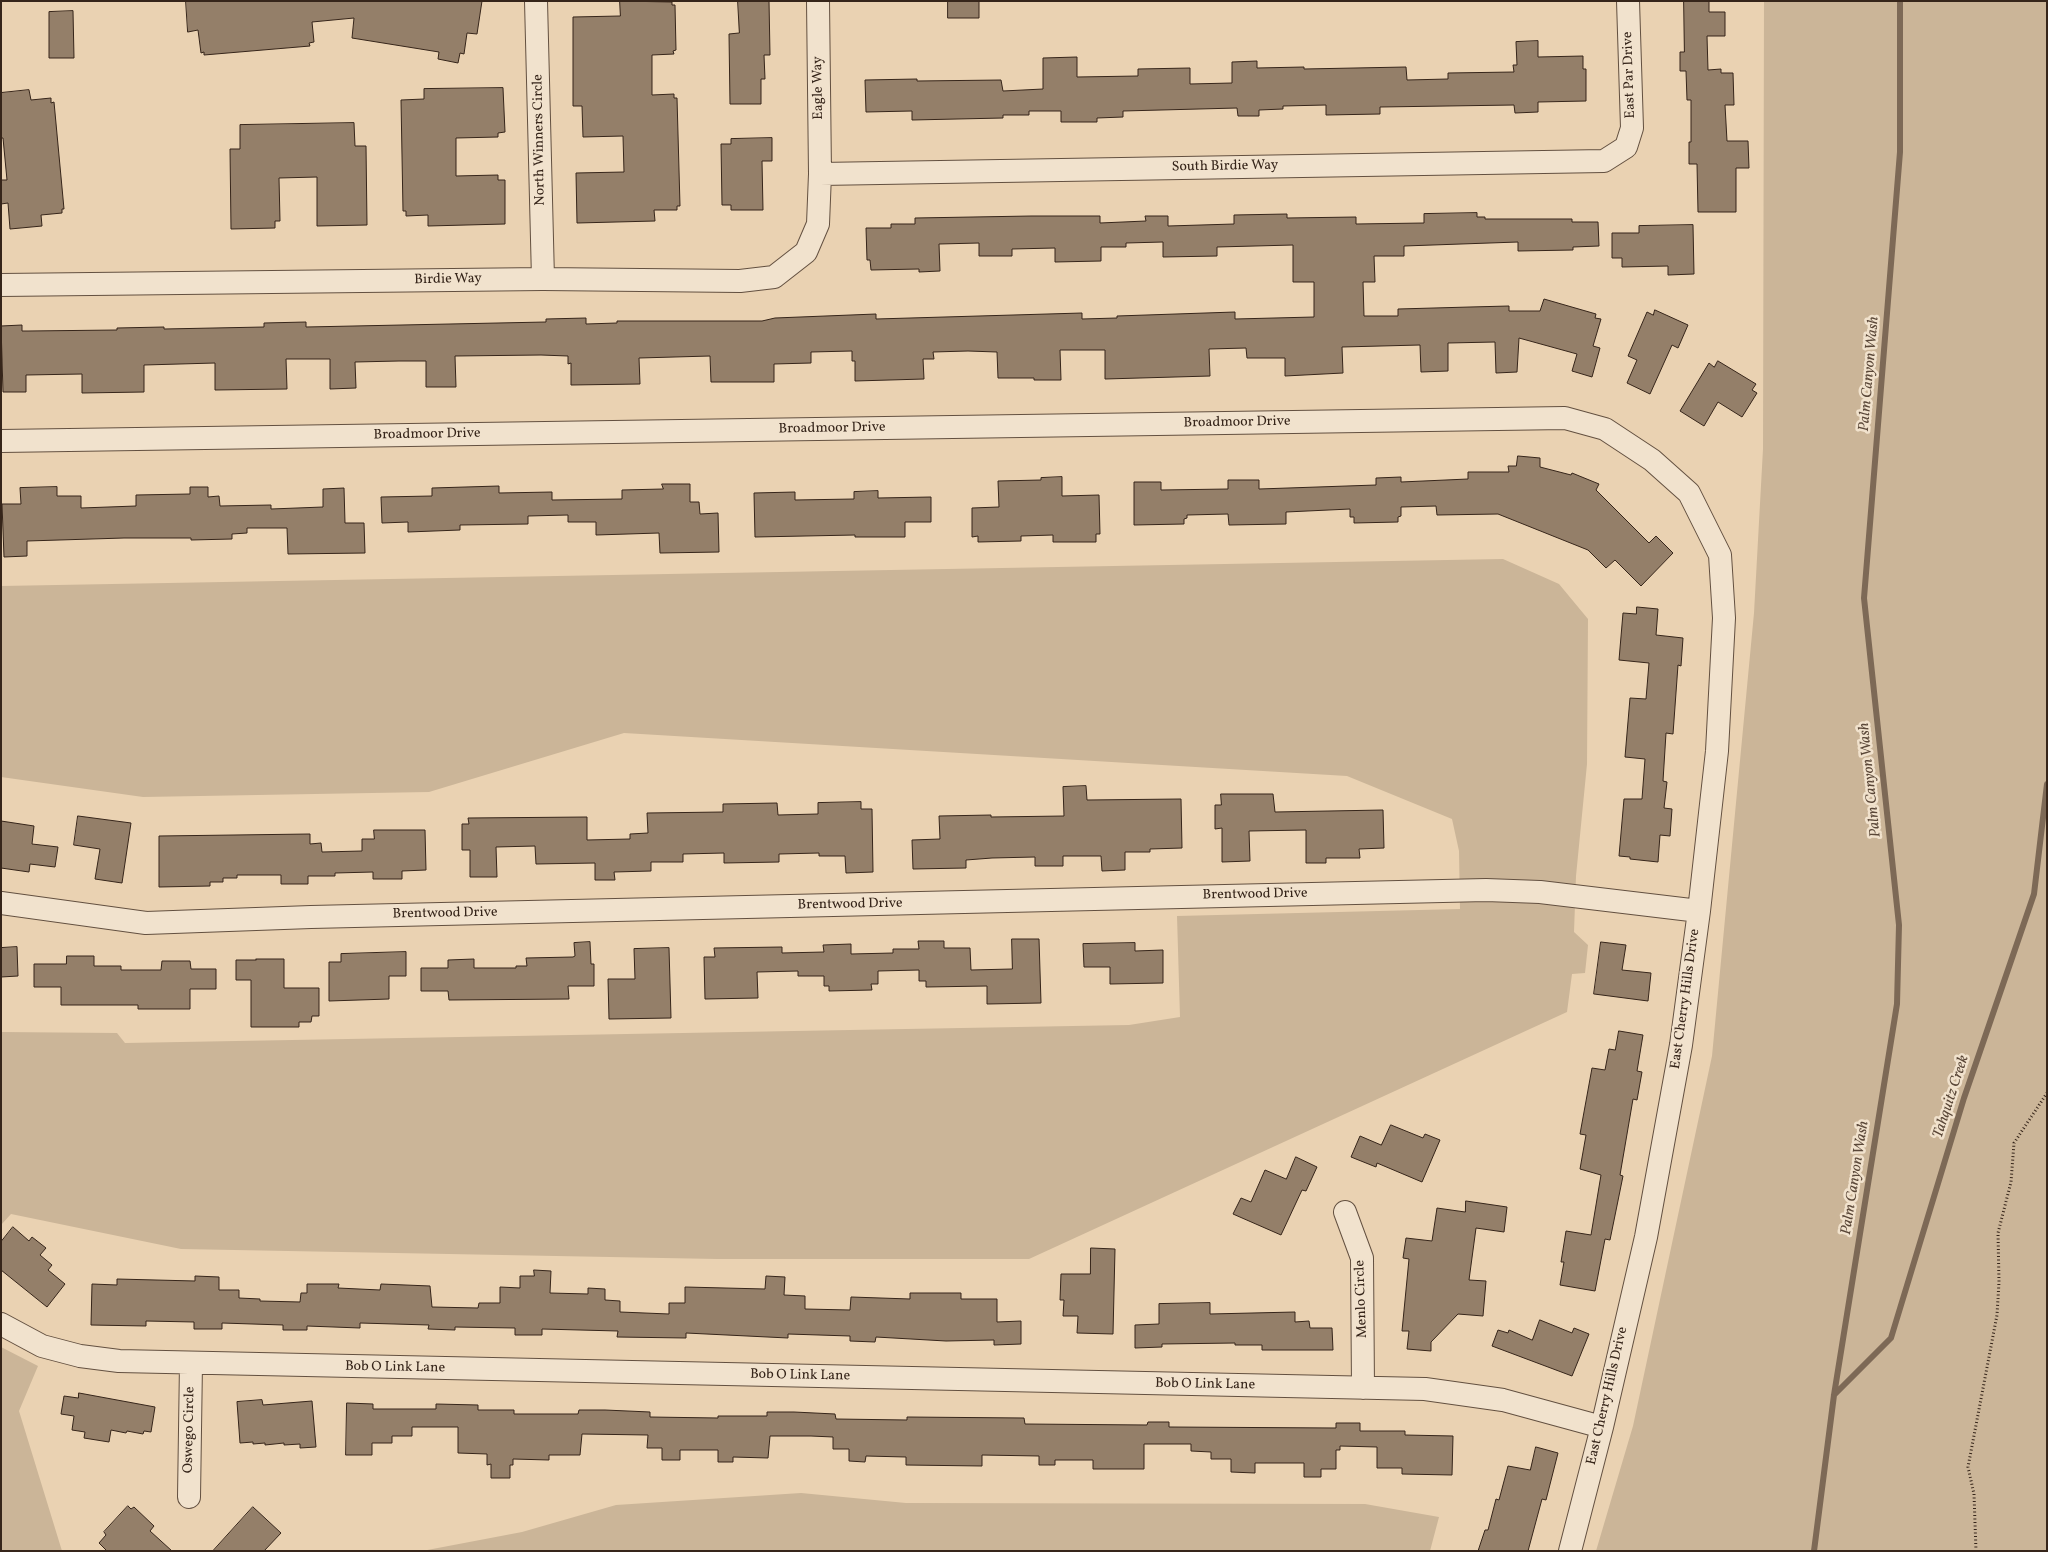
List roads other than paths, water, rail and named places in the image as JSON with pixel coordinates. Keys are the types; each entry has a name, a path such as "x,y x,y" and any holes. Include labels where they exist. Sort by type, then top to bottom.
{"street":[{"name":"North Winners Circle","path":"536,1 543,279"},
{"name":"Eagle Way","path":"818,1 820,174"},
{"name":"East Par Drive","path":"1626,147 1632,128 1628,1"},
{"name":"South Birdie Way","path":"820,174 1604,160 1626,147"},
{"name":"Birdie Way","path":"1,285 543,279 740,281 774,278 806,252 818,224 820,174"},
{"name":"Broadmoor Drive","path":"1,441 1564,418 1605,429 1652,460"},
{"name":"East Cherry Hills Drive","path":"1570,1551 1602,1427 1646,1237 1681,1046 1699,911 1718,732 1724,618 1720,555 1689,492 1652,460"},
{"name":"Brentwood Drive","path":"1,903 146,923 311,917 1486,890 1540,892 1699,911"},
{"name":"Menlo Circle","path":"1345,1212 1362,1258 1363,1388"},
{"name":"Bob O Link Lane","path":"1,1324 42,1346 80,1356 118,1361 1426,1389 1504,1400 1602,1427"},
{"name":"Oswego Circle","path":"189,1497 191,1363"}],"waterway":[{"name":"Palm Canyon Wash","path":"1814,1551 1834,1395 1897,1004 1899,925 1864,598 1900,152 1900,1"},
{"name":"Tahquitz Creek","path":"1834,1395 1891,1338 1964,1098 2034,894 2047,784"}]}
